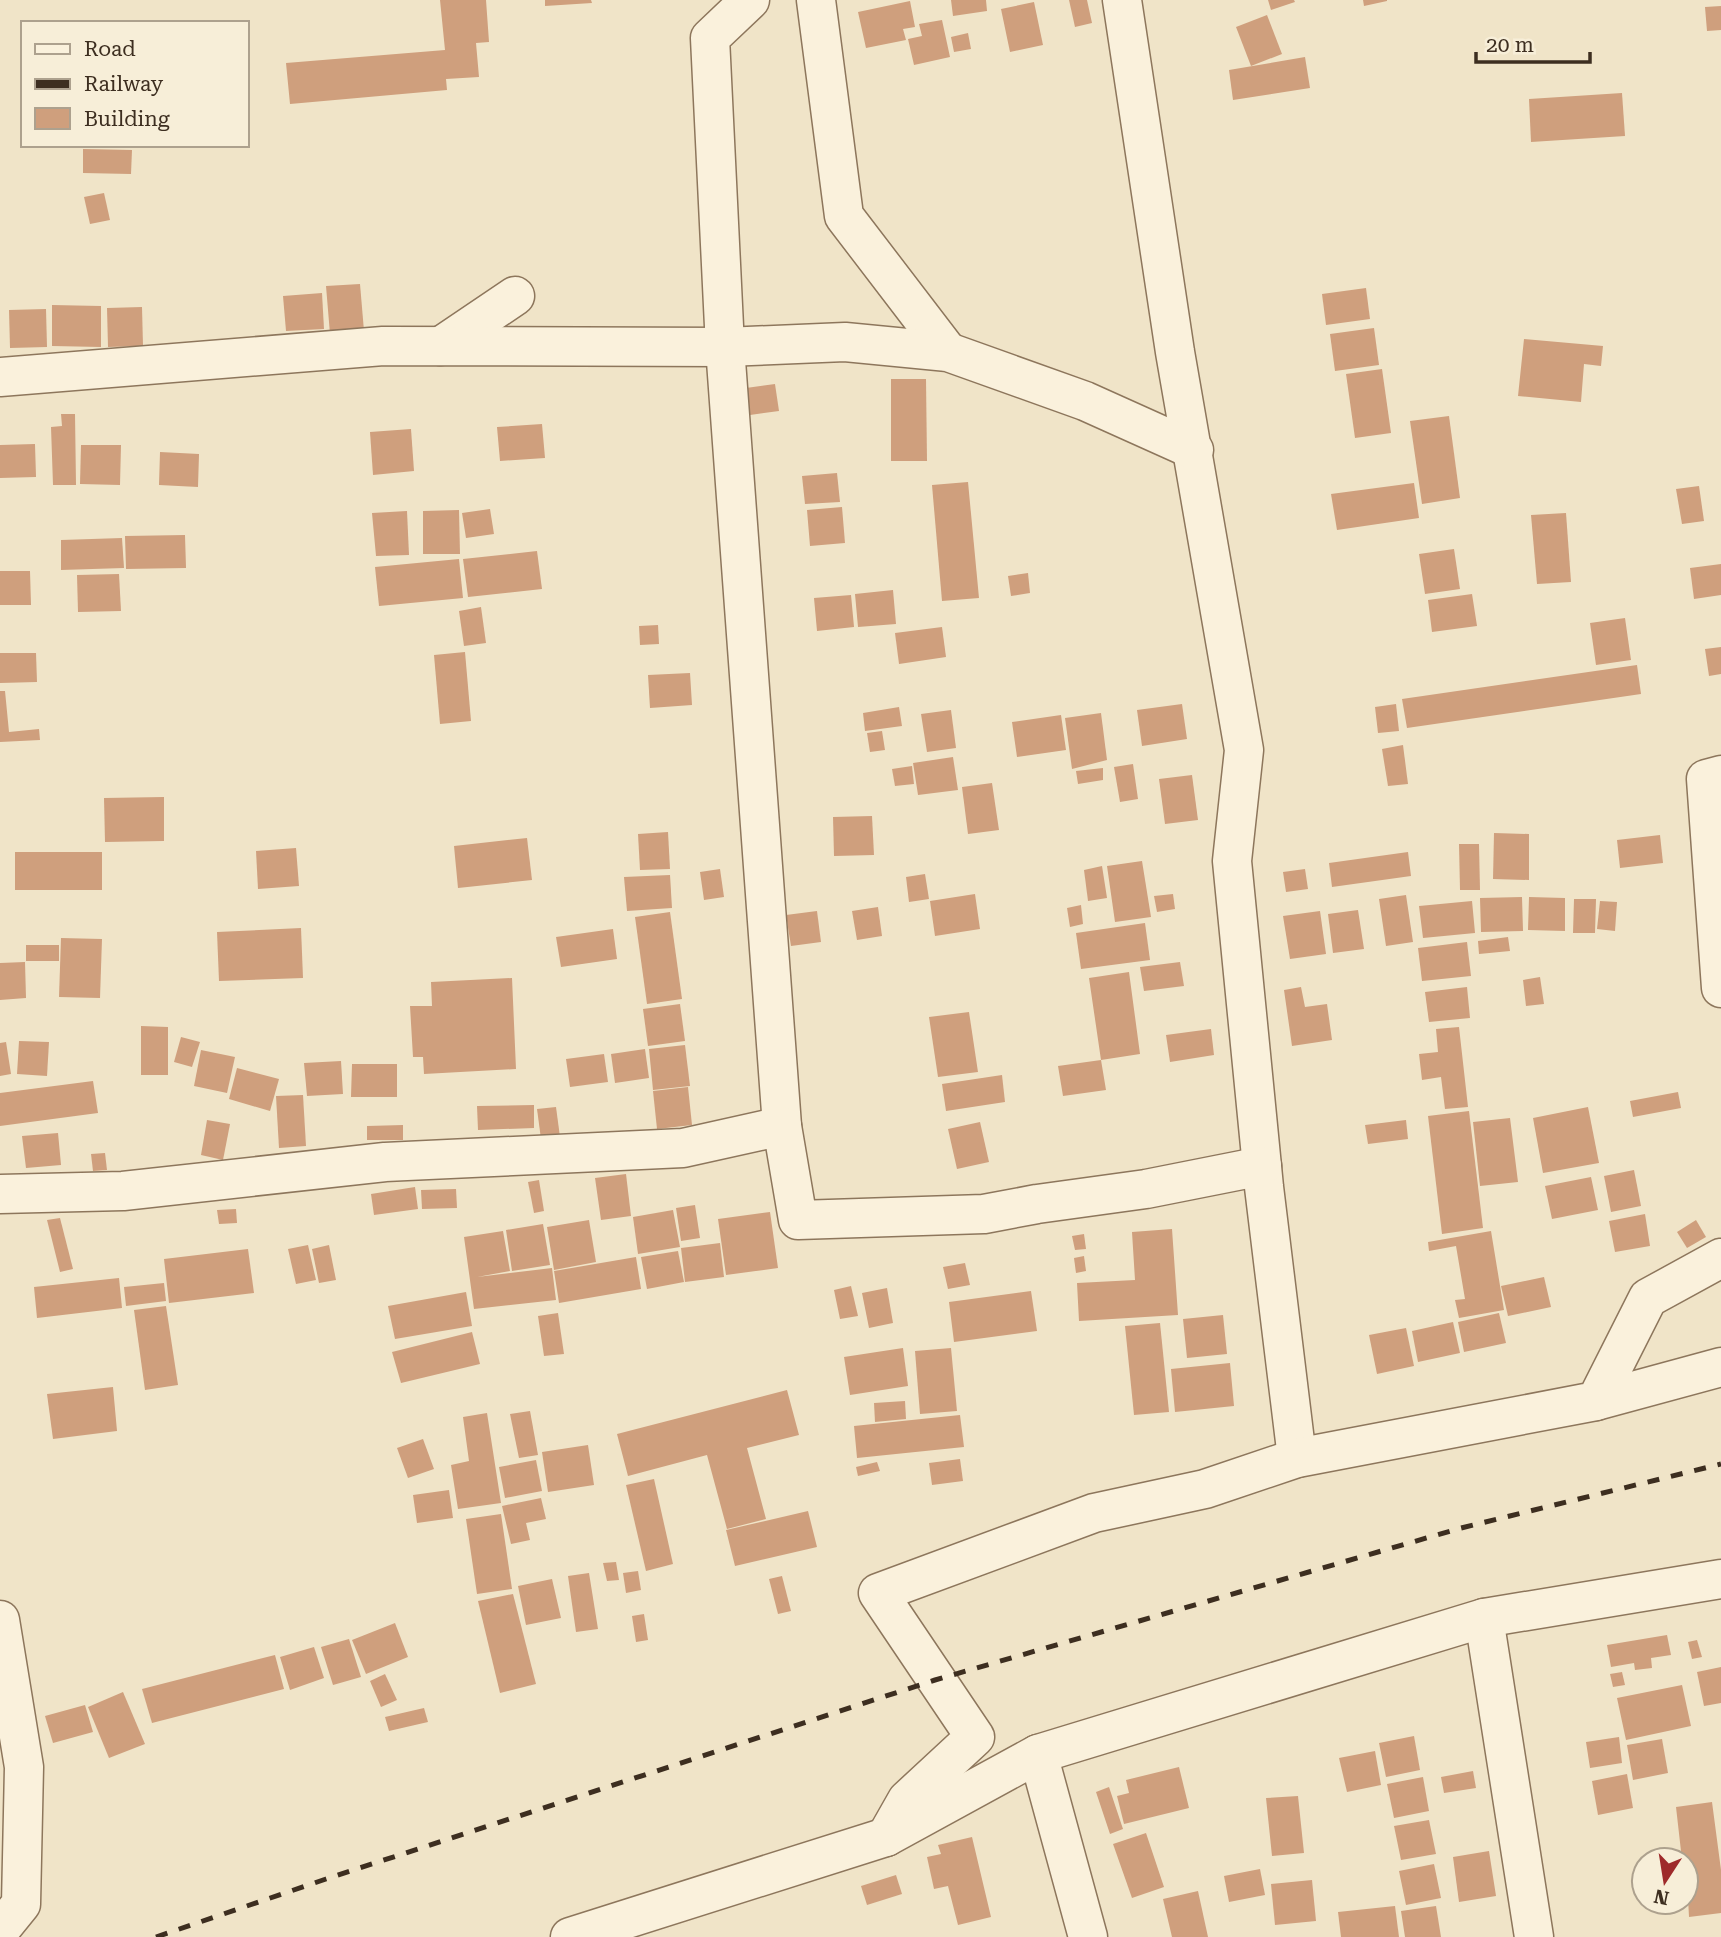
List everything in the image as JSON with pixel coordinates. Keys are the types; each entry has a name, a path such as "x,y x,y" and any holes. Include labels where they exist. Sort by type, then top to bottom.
{"street":[{"path":"750,0 709,38 724,347 782,1126 798,1220 984,1214 1146,1189 1262,1166"},
{"path":"816,0 844,216 948,352"},
{"path":"1122,0 1175,352 1244,750 1232,861 1262,1166 1297,1458"},
{"path":"441,346 515,296"},
{"path":"0,377 383,346 724,347 845,342 948,352 1085,401 1194,450"},
{"path":"1721,775 1706,779 1721,988"},
{"path":"0,1194 123,1191 385,1162 683,1148 782,1126"},
{"path":"1596,1401 1648,1298 1721,1258"},
{"path":"886,1837 907,1800 975,1737 878,1593 1094,1513 1205,1489 1297,1458 1596,1401 1721,1367"},
{"path":"580,1936 886,1837 1038,1754 1484,1618 1721,1578"},
{"path":"1484,1618 1534,1937"},
{"path":"0,1620 24,1767 21,1904 0,1930"},
{"path":"1038,1754 1088,1937"}],"building":[{"path":"440,0 486,0 489,42 476,43 479,77 446,79 447,90 290,104 286,63 445,50"},
{"path":"545,0 591,0 592,3 545,6"},
{"path":"951,0 986,0 987,11 953,16"},
{"path":"1069,0 1087,0 1092,23 1075,27"},
{"path":"1268,0 1294,0 1295,2 1271,10"},
{"path":"1363,0 1387,0 1387,1 1364,6"},
{"path":"910,1 915,27 903,29 906,40 866,48 858,12"},
{"path":"1034,2 1043,45 1010,52 1001,9"},
{"path":"1721,6 1721,30 1707,31 1705,7"},
{"path":"1267,15 1282,54 1251,66 1236,27"},
{"path":"942,20 950,57 914,65 908,39 922,36 919,24"},
{"path":"968,33 971,49 954,52 951,37"},
{"path":"1305,57 1310,88 1233,100 1229,70"},
{"path":"1622,93 1625,136 1531,142 1529,99"},
{"path":"83,149 132,150 131,174 83,173"},
{"path":"104,193 110,220 90,224 84,197"},
{"path":"360,284 364,331 330,334 326,286"},
{"path":"1366,288 1370,319 1326,325 1322,294"},
{"path":"322,293 324,329 286,331 283,296"},
{"path":"52,305 101,306 101,347 52,346"},
{"path":"142,307 143,346 108,347 107,308"},
{"path":"46,309 47,347 10,348 9,310"},
{"path":"1374,328 1379,365 1335,371 1330,334"},
{"path":"1524,339 1603,346 1601,366 1584,364 1581,402 1518,396"},
{"path":"1382,369 1391,433 1355,438 1346,374"},
{"path":"891,379 926,379 927,461 891,461"},
{"path":"775,384 779,411 750,415 746,388"},
{"path":"61,414 75,414 76,485 53,485 51,427 62,426"},
{"path":"1449,416 1460,498 1422,504 1410,421"},
{"path":"542,424 545,458 500,461 497,427"},
{"path":"411,429 414,471 373,475 370,432"},
{"path":"35,444 36,477 0,478 0,445"},
{"path":"81,445 121,445 120,485 80,484"},
{"path":"160,452 199,454 198,487 159,485"},
{"path":"837,473 840,502 805,504 802,476"},
{"path":"968,482 979,598 942,601 932,485"},
{"path":"1414,483 1419,518 1337,530 1331,494"},
{"path":"1699,486 1704,521 1682,524 1676,489"},
{"path":"842,507 845,543 810,546 807,510"},
{"path":"490,509 494,534 466,538 462,513"},
{"path":"459,510 460,554 423,554 423,511"},
{"path":"407,511 409,555 376,556 372,513"},
{"path":"1566,513 1571,582 1537,584 1531,515"},
{"path":"185,535 186,568 126,569 125,536"},
{"path":"122,538 124,568 61,570 61,540"},
{"path":"1454,549 1460,589 1425,594 1419,554"},
{"path":"537,551 542,589 468,597 463,559"},
{"path":"459,559 463,598 379,606 375,567"},
{"path":"1721,564 1721,595 1694,599 1690,568"},
{"path":"0,571 30,571 31,605 0,605"},
{"path":"1028,573 1030,593 1011,596 1008,576"},
{"path":"119,574 121,611 78,612 77,575"},
{"path":"893,590 896,624 858,627 855,594"},
{"path":"1472,594 1477,626 1432,632 1428,600"},
{"path":"851,595 854,627 817,631 814,598"},
{"path":"481,607 486,643 464,646 459,611"},
{"path":"1625,618 1631,660 1596,665 1590,623"},
{"path":"658,625 659,644 640,645 639,626"},
{"path":"942,627 946,657 899,664 895,633"},
{"path":"1721,647 1721,674 1709,676 1705,649"},
{"path":"465,652 471,721 440,724 434,655"},
{"path":"0,653 36,653 37,682 0,683"},
{"path":"1637,665 1641,694 1407,728 1402,699"},
{"path":"690,673 692,705 650,708 648,675"},
{"path":"0,691 5,691 9,732 39,729 40,740 0,742"},
{"path":"1182,704 1187,739 1142,746 1137,710"},
{"path":"1396,704 1399,731 1378,733 1375,707"},
{"path":"899,707 902,726 865,731 863,713"},
{"path":"951,710 956,748 927,752 921,714"},
{"path":"1101,713 1107,760 1072,769 1065,718"},
{"path":"1061,715 1066,750 1017,757 1012,722"},
{"path":"882,731 885,750 870,752 867,733"},
{"path":"1403,745 1408,784 1388,786 1382,749"},
{"path":"953,757 958,790 918,795 913,763"},
{"path":"1133,764 1138,799 1120,802 1114,767"},
{"path":"912,766 914,784 895,786 892,769"},
{"path":"1103,768 1103,780 1078,784 1076,771"},
{"path":"1192,775 1198,820 1165,824 1159,779"},
{"path":"992,783 999,830 968,834 962,787"},
{"path":"164,797 164,841 105,842 104,798"},
{"path":"872,816 874,855 834,856 833,817"},
{"path":"668,832 670,869 640,870 638,834"},
{"path":"1494,833 1529,834 1529,880 1493,879"},
{"path":"1660,835 1663,863 1620,868 1617,840"},
{"path":"527,838 532,880 458,888 454,846"},
{"path":"1459,844 1479,844 1480,890 1460,890"},
{"path":"296,848 299,886 258,889 256,851"},
{"path":"15,852 102,852 102,890 15,890"},
{"path":"1408,852 1411,876 1332,887 1329,863"},
{"path":"1142,861 1151,917 1115,922 1107,866"},
{"path":"1102,866 1107,898 1088,901 1084,870"},
{"path":"720,869 724,897 704,900 700,872"},
{"path":"1305,869 1308,889 1286,892 1283,872"},
{"path":"925,874 929,899 909,902 906,877"},
{"path":"670,875 672,908 627,911 624,877"},
{"path":"975,894 980,929 935,936 930,901"},
{"path":"1173,894 1175,909 1157,912 1154,896"},
{"path":"1406,895 1413,942 1386,946 1379,899"},
{"path":"1522,897 1523,931 1481,932 1480,898"},
{"path":"1529,897 1565,898 1565,931 1528,930"},
{"path":"1574,899 1596,899 1595,933 1573,933"},
{"path":"1472,901 1475,933 1423,938 1419,906"},
{"path":"1600,901 1617,902 1615,931 1597,929"},
{"path":"1081,905 1083,924 1070,927 1067,908"},
{"path":"878,907 882,936 857,940 852,911"},
{"path":"1358,910 1364,949 1333,953 1328,914"},
{"path":"817,911 821,942 791,946 786,915"},
{"path":"1320,911 1326,954 1290,959 1283,916"},
{"path":"670,912 682,999 647,1004 635,917"},
{"path":"1145,923 1150,960 1081,969 1076,933"},
{"path":"301,928 303,978 219,981 217,932"},
{"path":"613,929 617,959 561,967 556,937"},
{"path":"1508,937 1510,951 1479,954 1478,941"},
{"path":"61,938 102,939 100,998 59,997"},
{"path":"1467,942 1471,976 1422,981 1418,948"},
{"path":"26,945 59,945 59,961 26,961"},
{"path":"25,962 26,998 0,1000 0,963"},
{"path":"1180,962 1184,986 1144,991 1140,967"},
{"path":"1129,972 1140,1054 1101,1060 1089,978"},
{"path":"1540,977 1544,1004 1526,1006 1523,980"},
{"path":"512,978 516,1069 424,1074 423,1057 413,1057 410,1006 432,1006 431,982"},
{"path":"1301,987 1305,1007 1327,1004 1332,1040 1292,1046 1284,990"},
{"path":"1467,987 1470,1018 1429,1022 1425,992"},
{"path":"680,1004 685,1041 648,1046 643,1009"},
{"path":"969,1012 978,1072 938,1077 929,1017"},
{"path":"141,1026 168,1027 168,1075 141,1075"},
{"path":"1459,1027 1468,1107 1445,1109 1441,1077 1422,1080 1419,1054 1438,1052 1436,1029"},
{"path":"1211,1029 1214,1055 1170,1062 1166,1035"},
{"path":"181,1037 200,1042 192,1067 174,1062"},
{"path":"19,1041 49,1042 47,1076 17,1074"},
{"path":"6,1042 11,1074 0,1076 0,1043"},
{"path":"685,1045 690,1086 653,1090 649,1049"},
{"path":"645,1049 649,1078 615,1083 611,1054"},
{"path":"201,1050 235,1057 227,1093 194,1086"},
{"path":"604,1054 608,1082 570,1087 566,1059"},
{"path":"1101,1060 1106,1090 1063,1096 1058,1066"},
{"path":"341,1061 343,1094 307,1096 304,1063"},
{"path":"352,1064 397,1064 397,1097 351,1097"},
{"path":"237,1068 279,1079 270,1111 229,1099"},
{"path":"1002,1075 1005,1102 946,1111 942,1084"},
{"path":"93,1081 98,1113 0,1126 0,1093"},
{"path":"688,1087 692,1125 657,1129 653,1091"},
{"path":"1678,1092 1681,1108 1633,1117 1630,1101"},
{"path":"303,1095 306,1146 279,1148 276,1096"},
{"path":"534,1105 534,1128 478,1130 477,1106"},
{"path":"556,1107 560,1137 541,1139 537,1109"},
{"path":"1588,1107 1599,1163 1543,1173 1533,1118"},
{"path":"1469,1111 1483,1228 1442,1234 1428,1116"},
{"path":"1510,1118 1518,1182 1480,1186 1473,1122"},
{"path":"207,1120 230,1124 223,1160 201,1155"},
{"path":"1406,1120 1408,1139 1368,1144 1365,1125"},
{"path":"980,1122 989,1162 957,1169 948,1129"},
{"path":"403,1125 403,1140 367,1140 367,1126"},
{"path":"58,1133 61,1165 26,1168 22,1136"},
{"path":"105,1153 107,1170 93,1171 91,1154"},
{"path":"1634,1170 1641,1206 1611,1212 1604,1176"},
{"path":"626,1174 631,1216 601,1220 595,1178"},
{"path":"1591,1177 1598,1210 1552,1219 1545,1186"},
{"path":"539,1180 544,1211 534,1213 528,1182"},
{"path":"415,1187 418,1209 374,1215 371,1194"},
{"path":"456,1189 457,1208 422,1209 421,1190"},
{"path":"695,1205 700,1238 681,1241 676,1208"},
{"path":"236,1209 237,1223 219,1224 217,1210"},
{"path":"673,1210 680,1247 638,1254 633,1217"},
{"path":"770,1212 778,1268 726,1275 718,1219"},
{"path":"1645,1214 1650,1246 1615,1252 1609,1221"},
{"path":"60,1218 73,1269 60,1272 47,1220"},
{"path":"589,1220 596,1262 554,1270 547,1227"},
{"path":"1696,1220 1706,1237 1687,1248 1677,1232"},
{"path":"543,1224 550,1265 512,1271 506,1230"},
{"path":"1172,1229 1178,1315 1079,1321 1077,1283 1135,1280 1132,1232"},
{"path":"503,1231 510,1271 477,1277 552,1268 556,1300 474,1309 464,1237"},
{"path":"1491,1231 1504,1310 1459,1318 1455,1300 1465,1299 1456,1246 1429,1251 1428,1242"},
{"path":"1084,1234 1086,1249 1075,1250 1072,1236"},
{"path":"720,1243 724,1277 685,1282 681,1248"},
{"path":"308,1245 316,1280 296,1284 288,1249"},
{"path":"329,1245 336,1280 319,1283 312,1249"},
{"path":"248,1249 254,1293 169,1303 164,1259"},
{"path":"678,1251 684,1282 647,1289 641,1257"},
{"path":"1084,1256 1086,1271 1076,1273 1074,1258"},
{"path":"636,1257 641,1289 559,1303 554,1271"},
{"path":"965,1263 970,1285 948,1289 943,1267"},
{"path":"1544,1277 1551,1307 1508,1316 1501,1286"},
{"path":"119,1278 122,1308 37,1318 34,1287"},
{"path":"164,1283 166,1301 126,1306 124,1287"},
{"path":"851,1286 858,1316 840,1319 834,1290"},
{"path":"887,1288 893,1323 869,1328 862,1293"},
{"path":"1031,1291 1037,1331 954,1342 949,1302"},
{"path":"466,1292 472,1326 395,1339 388,1306"},
{"path":"166,1306 178,1385 145,1390 134,1310"},
{"path":"558,1313 564,1354 544,1356 538,1316"},
{"path":"1499,1313 1506,1343 1464,1352 1458,1322"},
{"path":"1223,1315 1227,1354 1187,1358 1183,1319"},
{"path":"1453,1322 1460,1353 1418,1362 1412,1331"},
{"path":"1160,1323 1169,1412 1134,1415 1125,1326"},
{"path":"1406,1328 1414,1366 1377,1374 1369,1335"},
{"path":"472,1332 480,1364 401,1383 392,1352"},
{"path":"903,1348 908,1386 850,1395 844,1357"},
{"path":"951,1348 957,1411 920,1414 915,1351"},
{"path":"1230,1363 1234,1406 1175,1412 1171,1369"},
{"path":"113,1387 117,1431 53,1439 47,1394"},
{"path":"787,1390 799,1435 747,1448 766,1519 727,1529 707,1455 628,1476 617,1434"},
{"path":"905,1401 906,1419 875,1422 874,1403"},
{"path":"530,1411 538,1455 519,1458 510,1414"},
{"path":"487,1413 501,1503 458,1509 451,1465 469,1461 463,1417"},
{"path":"960,1415 964,1447 857,1458 854,1426"},
{"path":"423,1439 434,1469 408,1478 397,1448"},
{"path":"588,1445 594,1485 548,1492 542,1452"},
{"path":"960,1459 963,1481 932,1485 929,1463"},
{"path":"536,1460 542,1491 505,1498 499,1467"},
{"path":"877,1462 880,1471 858,1476 856,1467"},
{"path":"654,1479 673,1564 646,1571 626,1485"},
{"path":"449,1490 453,1518 417,1523 413,1495"},
{"path":"541,1498 546,1519 526,1523 530,1540 511,1544 502,1506"},
{"path":"808,1511 817,1547 735,1566 726,1530"},
{"path":"501,1514 512,1589 477,1594 466,1519"},
{"path":"616,1562 619,1580 607,1581 603,1563"},
{"path":"638,1571 641,1590 626,1593 623,1573"},
{"path":"589,1573 598,1629 576,1632 568,1576"},
{"path":"782,1576 791,1611 778,1614 769,1579"},
{"path":"552,1579 561,1618 526,1625 518,1586"},
{"path":"513,1594 536,1684 500,1693 478,1601"},
{"path":"644,1614 648,1640 636,1642 632,1616"},
{"path":"395,1623 408,1657 366,1674 352,1640"},
{"path":"1667,1635 1671,1655 1651,1658 1652,1668 1635,1670 1634,1663 1611,1667 1607,1645"},
{"path":"349,1639 361,1677 333,1685 321,1647"},
{"path":"1697,1640 1702,1657 1692,1659 1688,1642"},
{"path":"314,1647 324,1678 290,1690 280,1657"},
{"path":"275,1655 284,1689 152,1723 142,1689"},
{"path":"1721,1667 1721,1703 1704,1706 1697,1672"},
{"path":"1622,1672 1625,1685 1613,1687 1610,1674"},
{"path":"385,1674 397,1700 381,1707 370,1681"},
{"path":"1682,1685 1691,1726 1626,1740 1617,1698"},
{"path":"123,1692 145,1744 109,1758 88,1707"},
{"path":"85,1705 93,1732 53,1743 45,1716"},
{"path":"424,1708 428,1722 389,1731 385,1717"},
{"path":"1414,1736 1420,1770 1386,1777 1379,1743"},
{"path":"1619,1737 1622,1763 1590,1768 1586,1742"},
{"path":"1662,1739 1668,1773 1633,1780 1627,1745"},
{"path":"1375,1751 1381,1785 1347,1792 1339,1758"},
{"path":"1179,1767 1189,1808 1124,1824 1117,1796 1129,1793 1126,1780"},
{"path":"1473,1771 1476,1788 1444,1793 1441,1777"},
{"path":"1627,1774 1633,1808 1598,1815 1592,1781"},
{"path":"1423,1777 1429,1811 1394,1818 1387,1784"},
{"path":"1109,1787 1123,1829 1110,1834 1096,1792"},
{"path":"1298,1796 1304,1853 1272,1856 1266,1798"},
{"path":"1712,1802 1721,1870 1721,1913 1700,1916 1700,1846 1680,1846 1676,1807"},
{"path":"1429,1820 1436,1854 1401,1860 1394,1826"},
{"path":"1146,1833 1164,1887 1132,1898 1113,1844"},
{"path":"972,1837 991,1917 958,1925 948,1886 934,1889 927,1857 941,1854 938,1845"},
{"path":"1489,1851 1496,1896 1459,1902 1453,1857"},
{"path":"1434,1864 1441,1898 1406,1905 1399,1871"},
{"path":"1260,1869 1265,1895 1229,1902 1224,1876"},
{"path":"896,1875 902,1894 867,1905 861,1886"},
{"path":"1312,1880 1316,1921 1275,1925 1271,1884"},
{"path":"1198,1891 1208,1937 1172,1937 1163,1899"},
{"path":"1395,1906 1399,1937 1341,1937 1338,1912"},
{"path":"1436,1906 1441,1937 1405,1937 1401,1911"}],"railway":[{"path":"156,1937 935,1680 1461,1528 1721,1464"}]}
